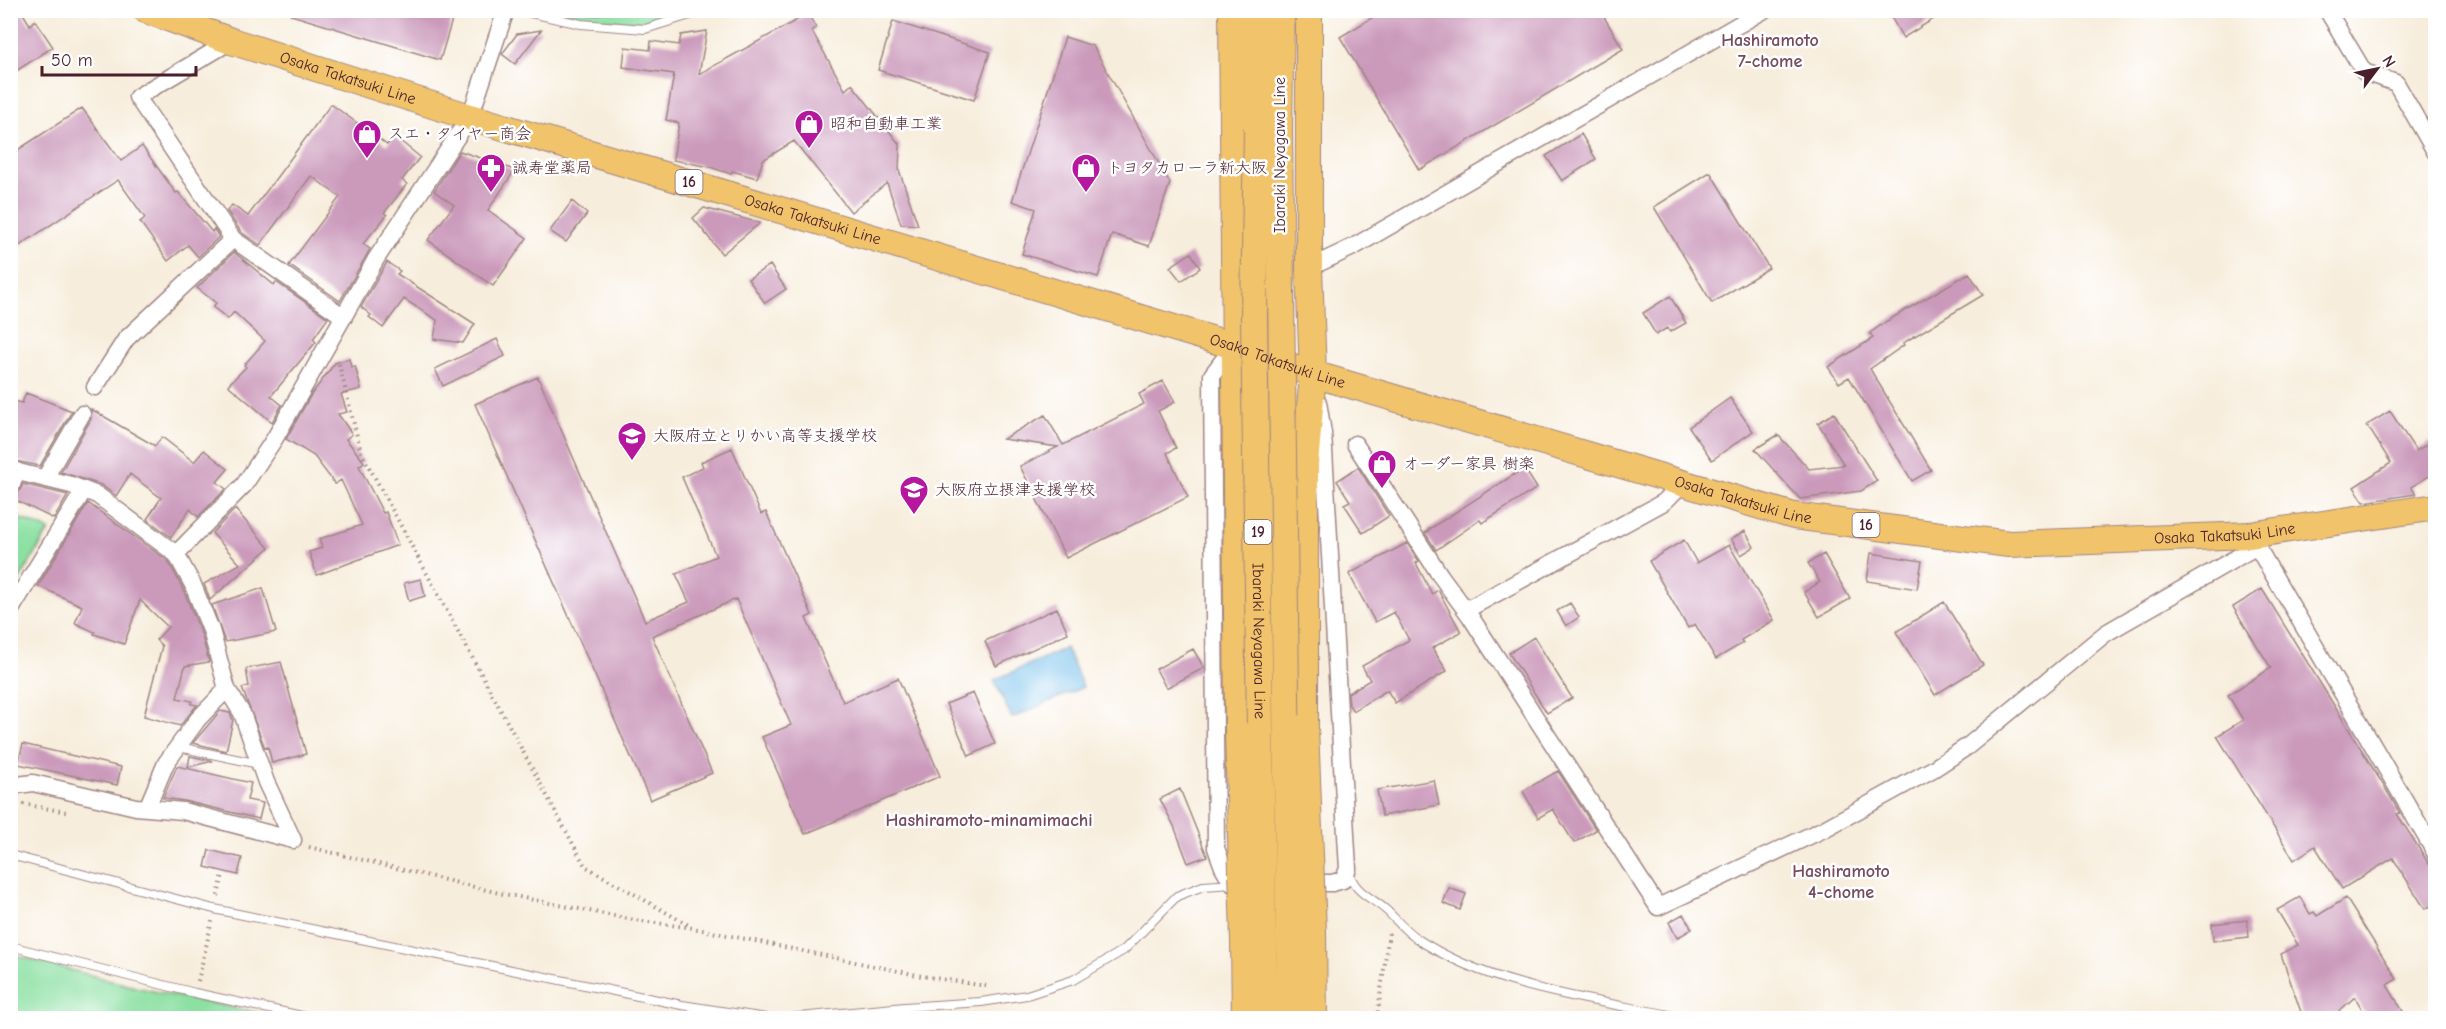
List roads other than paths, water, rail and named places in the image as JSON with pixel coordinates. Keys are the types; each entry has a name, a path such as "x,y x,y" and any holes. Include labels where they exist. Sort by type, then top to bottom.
{"main road":[{"name":"Osaka Takatsuki Line","path":"146,10 231,41 470,117 1234,346 1313,374 1794,516 2009,544 2253,540 2436,507"},
{"path":"1232,10 1238,733 1277,936 1314,1018"},
{"name":"Ibaraki Neyagawa Line","path":"1257,10 1268,129 1277,936 1290,1018"},
{"name":"Ibaraki Neyagawa Line","path":"1268,129 1281,10"},
{"path":"1245,1018 1277,936 1305,727 1305,464 1313,374 1309,268 1309,10"},
{"name":"Ibaraki Neyagawa Line","path":"1264,1018 1277,936"}],"street":[{"path":"176,554 244,485 275,438 376,259 470,117 506,10"},
{"path":"1309,268 1355,246 1764,10"},
{"path":"2327,10 2364,72 2396,83 2436,153"},
{"path":"231,41 137,96 233,239 344,317"},
{"path":"95,387 126,339 233,239"},
{"path":"1234,346 1212,375 1216,848 1233,884 1332,883 1343,880 1348,868 1323,433 1313,374"},
{"path":"45,478 82,414"},
{"path":"1355,444 1440,575 1466,610 1658,907 1824,829 1933,769 1991,728 2106,633 2253,540 2436,854"},
{"path":"10,490 14,470 97,495 176,554 193,585 211,630 227,689 242,713 259,764 293,840 183,811 136,807 33,783 10,786"},
{"path":"1466,610 1664,502 1683,483"},
{"path":"10,611 84,490"},
{"path":"147,808 166,763 198,719 227,689"}],"lane":[{"path":"517,10 581,24 645,28 706,10"},
{"path":"178,747 259,764"},
{"path":"10,855 214,909 682,1005 766,1018"},
{"path":"1348,868 1357,890 1402,927 1432,948 1461,964 1505,980 1685,1018"},
{"path":"789,1018 981,1002 1027,995 1073,980 1124,950 1177,896 1203,886 1233,884"},
{"path":"10,946 195,993 310,1018"}],"water":[{"path":"1066,648 1083,687 1012,718 994,680"}],"place":[{"name":"昭和自動車工業","path":"809,150"},
{"name":"スエ・タイヤー商会","path":"367,160"},
{"name":"誠寿堂薬局","path":"491,194"},
{"name":"トヨタカローラ新大阪","path":"1086,194"},
{"name":"大阪府立とりかい高等支援学校","path":"632,462"},
{"name":"オーダー家具 樹楽","path":"1382,490"},
{"name":"大阪府立摂津支援学校","path":"914,516"}],"district":[{"name":"Hashiramoto 7-chome","path":"1770,50"},
{"name":"Hashiramoto-minamimachi","path":"989,820"},
{"name":"Hashiramoto 4-chome","path":"1841,881"}]}
